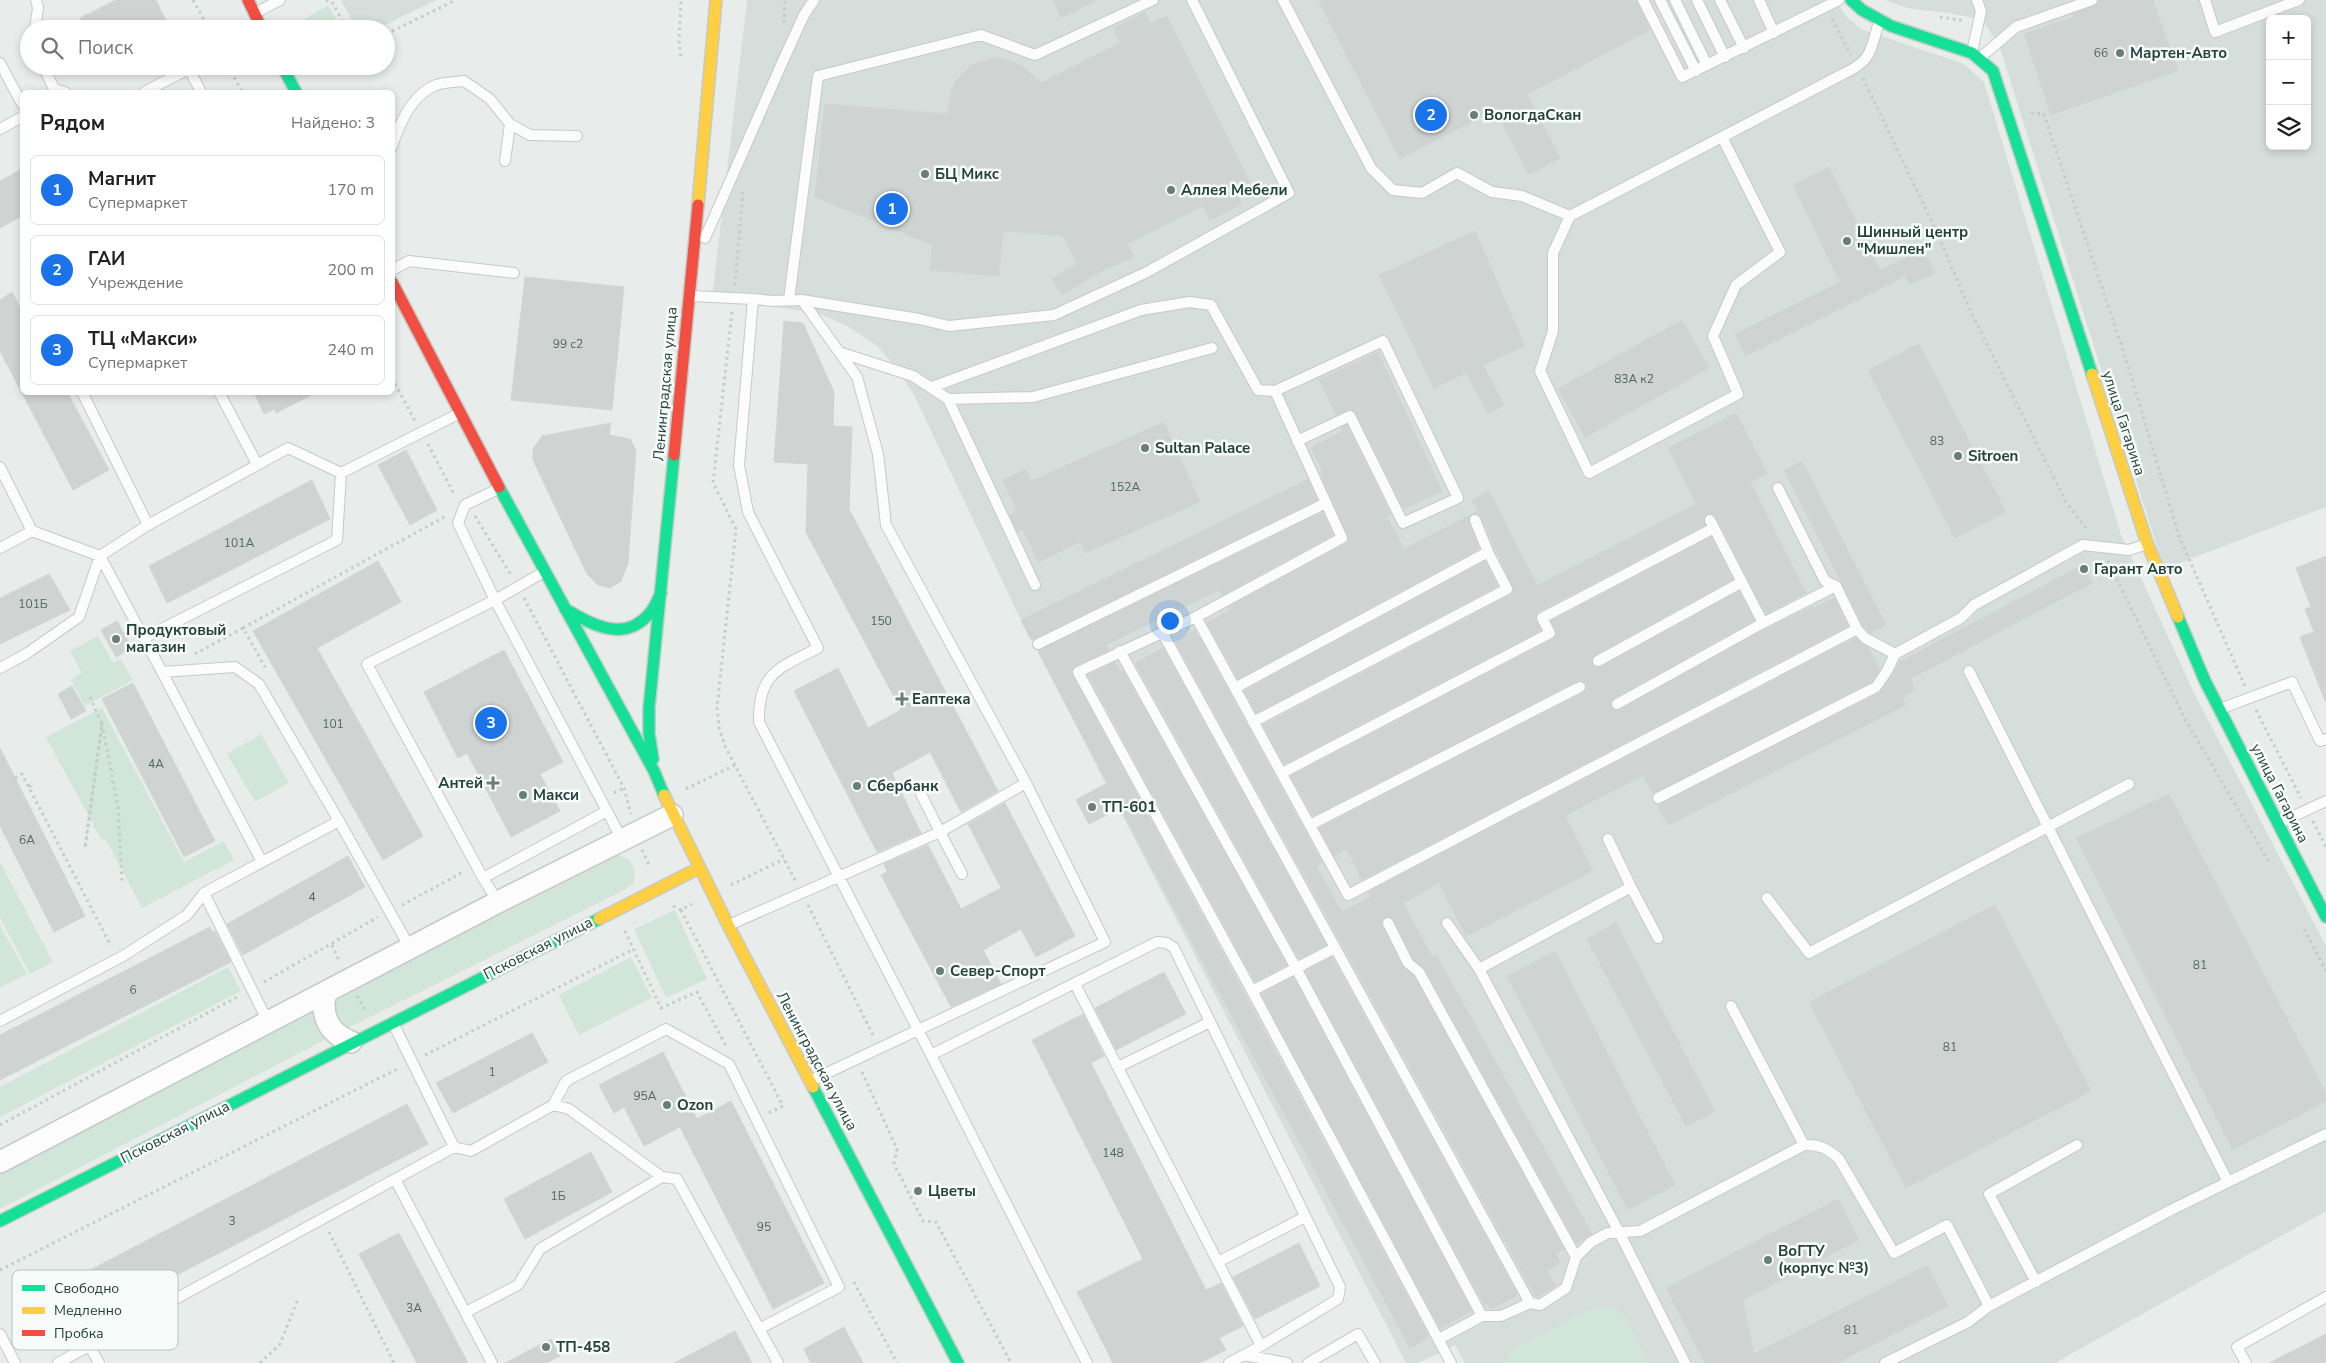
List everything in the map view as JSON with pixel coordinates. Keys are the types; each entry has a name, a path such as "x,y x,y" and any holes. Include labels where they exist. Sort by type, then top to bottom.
{"main road":[{"path":"248,0 258,20"},
{"name":"Ленинградская улица","path":"654,771 649,733 649,708 711,73 716,0"},
{"path":"1851,0 1862,11 1879,21 1976,56"},
{"name":"улица Гагарина","path":"1976,56 1993,71 1997,81 2148,543 2205,681 2326,917"},
{"path":"287,75 295,90"},
{"name":"Ленинградская улица","path":"395,288 459,414 654,771 672,815 728,925 958,1363"},
{"path":"565,609 608,631 626,629 637,624 649,614 661,592"},
{"name":"Псковская улица","path":"0,1221 351,1042 699,868"}],"street":[{"path":"0,1162 498,902 672,815"},
{"path":"326,992 323,1012 326,1022 333,1032 351,1042"}],"lane":[{"path":"36,0 38,8 36,20"},
{"path":"254,13 280,0"},
{"path":"692,267 782,63 804,15 814,0"},
{"path":"789,300 818,76 981,35 1036,55 1153,0"},
{"path":"688,296 734,297 773,301 802,300 919,319 949,326 1054,315 1147,272 1289,194 1192,0"},
{"path":"1283,0 1371,168 1393,190 1422,193 1457,173 1492,192 1522,196 1570,216"},
{"path":"1643,0 1682,77 1839,0"},
{"path":"1660,0 1696,71"},
{"path":"1675,0 1707,65"},
{"path":"1697,0 1725,57"},
{"path":"1720,0 1744,48"},
{"path":"1758,0 1774,33"},
{"path":"1976,56 1980,11 1977,0"},
{"path":"1976,56 2016,27 2092,0"},
{"path":"2205,0 2215,32 2299,0"},
{"path":"1722,137 1780,252 1736,285 1713,336 1738,394 1589,473 1540,371 1553,331 1553,253 1570,216 1722,137 1858,67 1867,60 1879,21"},
{"path":"0,63 20,100"},
{"path":"47,75 54,89 58,90"},
{"path":"148,90 177,75"},
{"path":"192,75 200,90"},
{"path":"395,137 398,127 414,102 436,85 464,81 490,99 510,124 530,135 577,136"},
{"path":"0,129 20,118"},
{"path":"505,160 510,124"},
{"path":"395,268 408,261 514,273"},
{"path":"753,299 739,466 748,512 818,648 775,670 761,694 759,722 840,875 1086,1363"},
{"path":"802,300 857,376 878,454 886,525 1026,783 1105,942 811,1080"},
{"path":"932,387 1141,310 1190,302 1212,306 1258,390 1276,390 1383,341 1458,498 1403,523 1350,416 1297,441"},
{"path":"948,399 1034,397 1212,348"},
{"path":"839,352 913,376 948,399 1035,585"},
{"path":"1276,390 1297,441 1342,538 1196,616 1078,672 1252,991 1451,1363"},
{"path":"83,395 148,526"},
{"path":"221,395 257,464"},
{"path":"341,473 459,414"},
{"path":"0,668 26,654 78,617 100,556 148,526 288,448 341,473"},
{"path":"0,467 32,531 100,556 262,862"},
{"path":"144,638 337,540 341,473"},
{"path":"499,488 464,505 458,523 495,600 601,800 607,811 628,837"},
{"path":"1778,488 1825,581 1836,586 1857,629 1866,638 1895,654"},
{"path":"1038,644 1326,503"},
{"path":"1253,722 1507,588 1488,552 1475,520"},
{"path":"1282,773 1550,633 1542,618 1712,524 1763,623"},
{"path":"0,548 32,531"},
{"path":"1658,798 1876,687 1887,671 1895,654 1961,618 1974,605 2083,545 2129,550 2148,543"},
{"path":"1235,688 1488,552"},
{"path":"498,902 483,878 367,664 495,600 545,572"},
{"path":"1598,661 1742,582"},
{"path":"1617,704 1763,623 1836,586"},
{"path":"1196,616 1348,895 1857,629"},
{"path":"1162,632 1530,1303"},
{"path":"1120,651 1296,968 1482,1316"},
{"path":"162,672 235,667 259,684 390,910 410,948"},
{"path":"1969,671 2228,1182"},
{"path":"2220,709 2292,682 2320,741 2326,739"},
{"path":"1310,825 1580,687"},
{"path":"728,925 940,832 1026,783"},
{"path":"1767,898 1808,953 2129,784"},
{"path":"921,794 962,874"},
{"path":"2278,823 2326,801"},
{"path":"483,878 607,811"},
{"path":"0,1021 118,958 187,915 204,893 339,821"},
{"path":"1608,839 1658,938"},
{"path":"1479,969 1631,887"},
{"path":"204,893 268,1022"},
{"path":"1388,923 1408,962 1419,972 1576,1257"},
{"path":"1447,923 1479,969 1619,1232 1685,1363"},
{"path":"931,1055 1157,942 1167,943 1174,948 1340,1287 1338,1299 1261,1346 1229,1363"},
{"path":"1252,991 1335,948"},
{"path":"1075,984 1261,1346"},
{"path":"1731,1006 1804,1145"},
{"path":"392,1022 454,1146"},
{"path":"1118,1067 1210,1022"},
{"path":"178,1298 454,1146 471,1151 553,1106 566,1081 666,1029 729,1064 840,1286 759,1329"},
{"path":"553,1106 569,1109 662,1177 677,1179 778,1363"},
{"path":"1885,1363 1968,1322 1989,1306 2228,1182 2326,1134"},
{"path":"1439,1339 1482,1316 1501,1316 1530,1303 1540,1305 1566,1288 1576,1257 1592,1242 1608,1233 1640,1231 1804,1145 1816,1144 1829,1150 1839,1159 1894,1253 1947,1225 1989,1306"},
{"path":"2036,1282 1990,1194 2077,1145"},
{"path":"466,1312 518,1285 540,1249 662,1177"},
{"path":"395,1179 492,1363"},
{"path":"1218,1262 1306,1217"},
{"path":"2246,1363 2238,1347 2326,1297"},
{"path":"0,1334 15,1363"},
{"path":"1308,1363 1358,1334 1375,1363"},
{"path":"58,1363 84,1350"},
{"path":"92,1350 99,1363"},
{"path":"1244,1355 1287,1363"}],"path":[{"path":"193,0 203,20"},
{"path":"326,0 332,2 342,20"},
{"path":"395,30 456,0"},
{"path":"681,0 679,42 681,56"},
{"path":"784,27 785,0"},
{"path":"1826,7 1858,67 1932,222 1972,314 2066,502 2100,547 2185,719 2274,870"},
{"path":"233,75 241,90"},
{"path":"2028,106 2031,115 2044,114 2124,353 2179,536 2250,698 2326,847"},
{"path":"743,188 734,297 712,483 736,529 718,708 719,728 725,746 874,1033 861,1074 897,1149 894,1164 923,1221 936,1222 1011,1363"},
{"path":"395,383 453,493 476,517 518,588 624,788 632,814 628,837 661,887"},
{"path":"243,628 464,505"},
{"path":"90,697 102,724 118,807 122,882"},
{"path":"102,724 93,795 85,848 100,734 102,724"},
{"path":"16,778 22,774 118,958"},
{"path":"29,787 34,784"},
{"path":"601,800 624,788"},
{"path":"0,1125 332,945 390,910 477,865"},
{"path":"681,910 782,1106 763,1115"},
{"path":"2300,920 2326,971"},
{"path":"332,945 342,966"},
{"path":"0,1270 634,949"},
{"path":"356,995 371,1019"},
{"path":"322,1218 394,1363"},
{"path":"260,1363 280,1344 298,1299"}],"shaded area":[{"path":"341,0 436,0 395,20 351,20"},
{"path":"747,0 1836,0 1844,14 1861,29 1964,64 1984,82 2121,535 2194,693 2326,946 2326,1211 2055,1363 1465,1363 1455,1345 1418,1363 1406,1363 1016,610 914,395 897,369 878,347 849,327 818,313 712,298"},
{"path":"1884,0 2326,0 2326,507 2164,569 1999,45 1981,19 1911,9"}],"green space":[{"path":"328,5 337,20 304,20"},
{"path":"98,636 113,663 121,659 133,680 85,706 71,680 82,673 70,651"},
{"path":"102,708 184,862 224,841 234,860 142,908 106,840 102,841 46,737"},
{"path":"261,734 289,783 255,802 227,754"},
{"path":"616,854 630,860 633,869 633,884 626,889 342,1031 330,998"},
{"path":"0,862 53,962 30,974 0,918"},
{"path":"675,910 707,979 666,998 634,929"},
{"path":"0,925 27,974 0,988"},
{"path":"631,957 652,998 579,1035 559,995"},
{"path":"228,967 241,991 0,1117 0,1087"},
{"path":"320,1006 332,1036 0,1209 0,1174"},
{"path":"1602,1306 1614,1307 1626,1317 1649,1363 1503,1363 1514,1349 1587,1311"}],"building":[{"path":"116,0 156,0 166,20 81,20 80,18"},
{"path":"1053,0 1097,0 1061,18"},
{"path":"1318,0 1636,0 1650,30 1527,94 1560,158 1529,175 1495,110 1400,159"},
{"path":"2099,0 2153,0 2178,71 2051,115 2024,34 2073,17 2072,14 2095,6"},
{"path":"1145,12 1151,24 1167,16 1250,182 1235,190 1242,204 1210,220 1203,206 1127,244 1134,257 1100,272 1062,295 1052,279 1077,264 1063,236 1003,231 999,276 930,270 932,245 815,197 825,104 948,114 951,92 955,82 971,65 992,58 1003,58 1024,67 1041,83 1120,43 1113,28"},
{"path":"1829,167 1880,270 1923,249 1935,273 1909,285 1905,276 1745,356 1735,334 1840,282 1793,185"},
{"path":"20,170 20,217 0,228 0,181"},
{"path":"1475,231 1525,346 1483,365 1504,405 1488,413 1466,373 1434,388 1379,275"},
{"path":"525,277 624,287 612,410 511,400"},
{"path":"12,292 20,308 20,389 0,351 0,300"},
{"path":"1682,320 1709,368 1585,437 1558,389"},
{"path":"784,321 803,323 834,392 833,426 852,427 849,509 998,791 961,812 930,752 892,773 921,833 877,852 794,691 838,668 868,728 901,710 806,532 808,464 774,462"},
{"path":"1919,344 2006,512 1955,538 1868,370"},
{"path":"1378,352 1442,491 1404,509 1356,413 1350,409 1336,415 1319,380"},
{"path":"23,395 69,395 109,470 73,490"},
{"path":"255,395 311,395 276,413 275,409 264,414"},
{"path":"1736,413 1767,473 1750,482 1806,593 1766,614 1716,517 1713,514 1707,514 1703,519 1705,525 1538,612 1535,618 1541,630 1284,764 1263,725 1510,595 1514,590 1481,517 1479,514 1473,514 1469,516 1469,522 1479,549 1238,679 1207,623 1230,610 1228,607 1345,544 1349,539 1320,473 1323,472 1311,448 1343,431 1341,428 1347,425 1391,515 1387,517 1404,549 1478,511 1472,500 1489,491 1537,585 1696,504 1668,448"},
{"path":"1164,422 1200,502 1085,553 1080,542 1038,562 1023,529 1017,531 1010,515 1017,511 1003,480 1026,469 1031,481"},
{"path":"611,423 609,435 630,439 636,451 628,563 621,581 610,588 598,585 587,574 533,460 533,449 542,436"},
{"path":"406,450 437,510 410,525 378,465"},
{"path":"1802,461 1886,625 1870,633 1863,625 1784,470"},
{"path":"1308,479 1317,500 1032,640 1030,638 1021,620"},
{"path":"312,480 330,519 167,603 149,566"},
{"path":"1323,512 1333,535 1222,595 1219,590 1106,645 1109,650 1075,666 1071,672 1428,1335 1426,1336 1427,1339 1410,1348 1120,808 1089,824 1076,800 1107,783 1038,651"},
{"path":"1711,537 1733,579 1595,655 1592,658 1592,664 1595,667 1601,667 1739,591 1754,620 1614,698 1610,703 1613,710 1620,710 1766,629 1834,598 1848,626 1362,880 1347,849 1334,856 1319,828 1583,693 1587,688 1586,683 1581,680 1577,681 1313,816 1291,776 1553,639 1557,633 1551,621"},
{"path":"2326,556 2325,701 2300,637 2314,632 2305,609 2311,607 2296,568"},
{"path":"378,561 401,602 317,648 423,836 383,860 253,631"},
{"path":"1485,561 1498,586 1256,713 1244,691"},
{"path":"2083,565 2092,583 1910,679 1915,690 1902,697 1906,705 1669,825 1658,809 1660,808 1658,805 1879,693 1893,675 1899,662"},
{"path":"49,574 70,610 0,644 0,598"},
{"name":"Продуктовый магазин","path":"117,621 132,648 116,657 101,630"},
{"path":"1195,630 1322,862 1316,866 1342,912 1371,897 1368,892 1855,638 1868,647 1880,670 1871,682 1653,794 1643,775 1565,816 1593,871 1466,936 1439,883 1403,903 1432,957 1436,955 1592,1234 1576,1243 1425,969 1413,959 1394,920 1388,916 1382,920 1382,926 1402,966 1414,976 1564,1249 1556,1254 1561,1263 1547,1271 1556,1286 1536,1297 1175,641"},
{"path":"1163,648 1326,945 1299,959 1135,663"},
{"path":"504,650 563,762 540,774 560,811 511,837 467,753 458,758 424,692"},
{"path":"1115,662 1121,671 1123,670 1287,965 1255,982 1088,675"},
{"path":"133,683 215,841 184,857 102,699"},
{"path":"72,686 86,711 71,719 58,694"},
{"path":"0,748 85,916 54,932 0,826"},
{"path":"2169,794 2326,1093 2326,1101 2233,1150 2076,838"},
{"path":"1005,803 1075,936 1036,957 1021,929 983,950 1001,984 951,1007 881,875 887,872 884,864 928,845 961,909 1001,888 968,824"},
{"path":"348,856 365,887 243,955 227,924"},
{"path":"1995,905 2091,1091 1906,1188 1809,1002"},
{"path":"1616,923 1715,1111 1686,1126 1587,939"},
{"path":"210,927 212,932 215,931 231,962 0,1080 0,1035"},
{"path":"1555,951 1675,1185 1628,1210 1507,976"},
{"path":"1332,957 1518,1295 1491,1309 1486,1303 1484,1304 1305,971"},
{"path":"1164,972 1186,1014 1116,1050 1095,1008"},
{"path":"1293,977 1472,1311 1440,1328 1261,994"},
{"path":"1083,1014 1104,1056 1091,1063 1206,1290 1221,1283 1243,1326 1219,1338 1226,1350 1200,1363 1113,1363 1077,1292 1143,1259 1032,1040"},
{"path":"532,1033 548,1062 453,1113 436,1083"},
{"path":"663,1052 697,1119 731,1101 824,1283 773,1309 680,1127 644,1146 624,1107 614,1113 599,1085"},
{"path":"407,1104 428,1144 178,1274 178,1270 90,1270"},
{"path":"591,1152 612,1192 525,1239 504,1199"},
{"path":"1838,1199 1859,1240 1743,1300 1754,1354 1927,1265 1948,1306 1837,1363 1705,1363 1666,1288"},
{"path":"399,1233 468,1363 417,1363 359,1254"},
{"path":"1299,1243 1320,1286 1255,1319 1233,1277"},
{"path":"844,1327 863,1363 811,1363 804,1349"},
{"path":"735,1331 752,1363 674,1363"},
{"path":"2326,1334 2326,1363 2269,1363"},
{"name":"ТП-458","path":"551,1339 560,1356 546,1363 505,1363"}],"traffic: fast":[{"path":"1851,0 1862,10 1891,26 1972,53 1993,71 2092,374"},
{"path":"287,75 295,90"},
{"path":"653,759 649,733 649,708 674,455"},
{"path":"499,487 654,771 664,795"},
{"path":"565,609 597,625 608,628 629,628 639,623 649,614 661,593"},
{"path":"2178,617 2205,681 2326,917"},
{"path":"0,1221 599,919"},
{"path":"813,1087 958,1363"}],"traffic: slow":[{"path":"698,205 716,0"},
{"path":"2092,374 2147,543 2178,617"},
{"path":"664,795 728,925 813,1087"},
{"path":"599,919 699,868"}],"traffic: jam":[{"path":"248,0 258,20"},
{"path":"674,455 698,205"},
{"path":"395,288 499,487"}],"place":[{"name":"Мартен-Авто","path":"2120,53"},
{"name":"ГАИ","path":"1431,115"},
{"name":"ВологдаСкан","path":"1474,115"},
{"name":"БЦ Микс","path":"925,174"},
{"name":"Аллея Мебели","path":"1171,190"},
{"name":"Магнит","path":"892,209"},
{"name":"Шинный центр \"Мишлен\"","path":"1847,241"},
{"name":"Sultan Palace","path":"1145,448"},
{"name":"Sitroen","path":"1958,456"},
{"name":"Гарант Авто","path":"2084,569"},
{"name":"Продуктовый магазин","path":"116,639"},
{"name":"Еаптека","path":"902,699"},
{"name":"ТЦ «Макси»","path":"491,723"},
{"name":"Антей","path":"493,783"},
{"name":"Сбербанк","path":"857,786"},
{"name":"Макси","path":"523,795"},
{"name":"ТП-601","path":"1092,807"},
{"name":"Север-Спорт","path":"940,971"},
{"name":"Ozon","path":"667,1105"},
{"name":"Цветы","path":"918,1191"},
{"name":"ВоГТУ (корпус №3)","path":"1768,1260"},
{"name":"ТП-458","path":"546,1347"}]}
